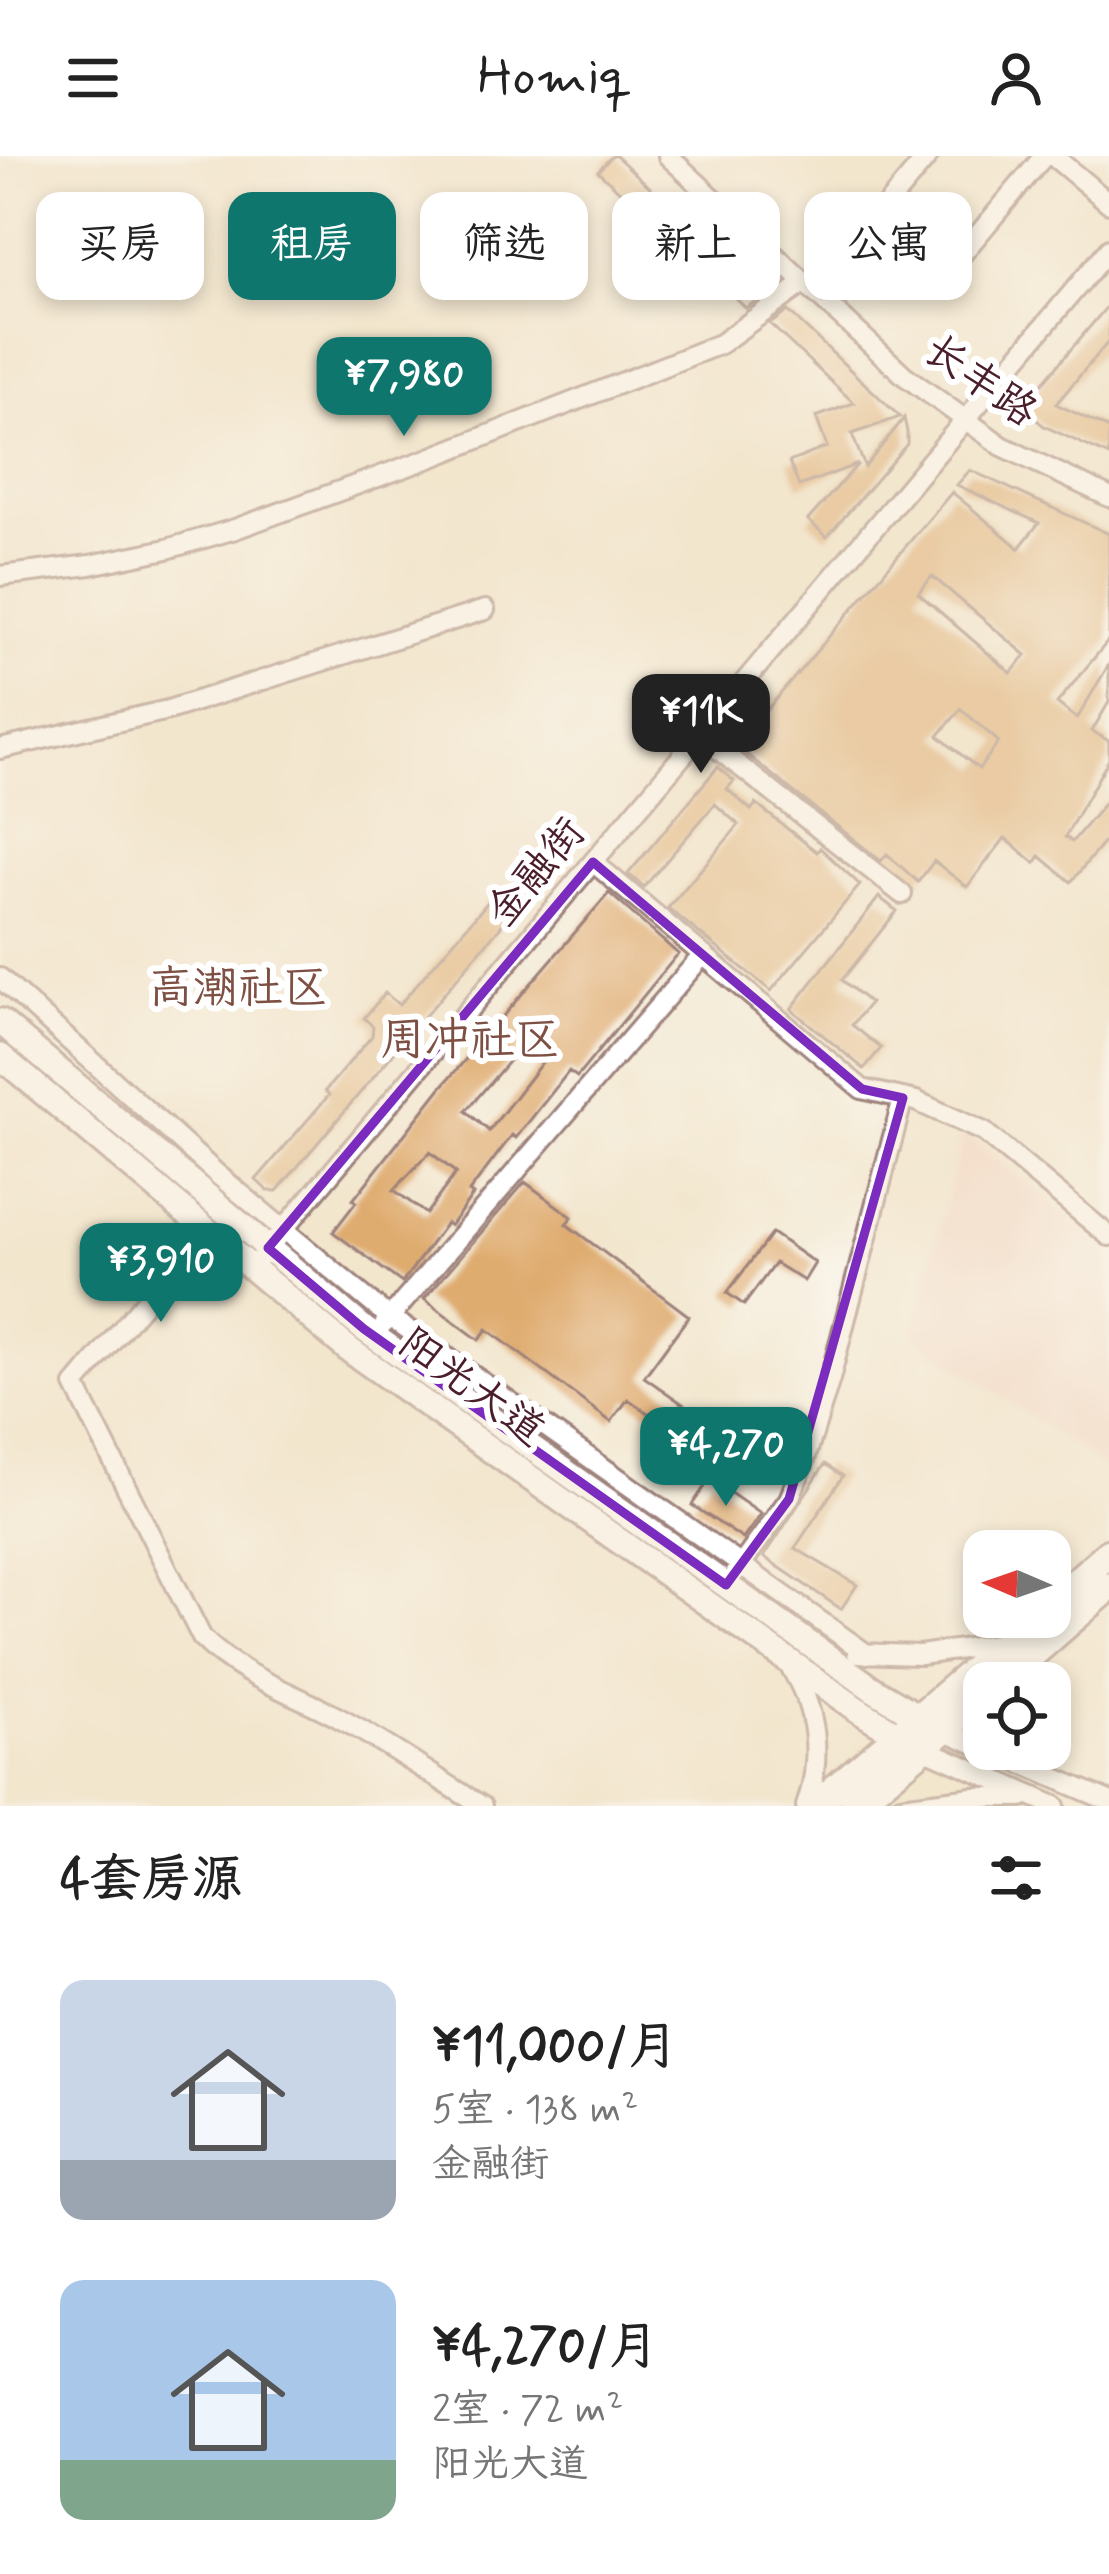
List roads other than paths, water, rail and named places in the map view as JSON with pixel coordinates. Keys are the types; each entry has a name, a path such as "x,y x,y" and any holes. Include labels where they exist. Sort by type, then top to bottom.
{"highway":[{"path":"1071,1586 1109,1553"},
{"path":"1026,1662 1109,1587"},
{"path":"854,1806 1012,1638"},
{"path":"810,1806 963,1708"}],"main road":[{"name":"阳光大道","path":"0,1022 268,1249 733,1575 921,1733"},
{"name":"阳光大道","path":"0,1056 206,1229 268,1249 348,1349 783,1656 921,1733"}],"street":[{"name":"长丰路","path":"668,156 804,282"},
{"path":"895,192 928,156"},
{"path":"972,243 1049,156 1109,203"},
{"name":"金融街","path":"268,1249 1109,249"},
{"path":"0,576 90,565 236,529 720,344 804,290"},
{"name":"长丰路","path":"823,300 905,376 964,421 1002,446 1109,497"},
{"path":"0,749 168,710 485,610"},
{"path":"700,735 902,894"},
{"path":"593,862 862,1088 904,1098 984,1132 1109,1236"},
{"path":"382,1327 703,955"},
{"path":"0,978 268,1249"},
{"path":"867,1654 733,1575 789,1498 804,1463 904,1098"},
{"path":"206,1229 75,1385 190,1619 212,1648 296,1700 336,1716 482,1806"},
{"path":"809,1643 867,1654 948,1652 1007,1642"},
{"path":"783,1656 801,1684 815,1732 810,1806"},
{"name":"阳光大道","path":"921,1733 963,1743"},
{"name":"阳光大道","path":"921,1733 1055,1806"},
{"name":"阳光大道","path":"1036,1770 1109,1802"},
{"path":"901,1806 973,1797 1035,1797"}],"district":[{"name":"高潮社区","path":"238,989"},
{"name":"周冲社区","path":"470,1041"}]}
